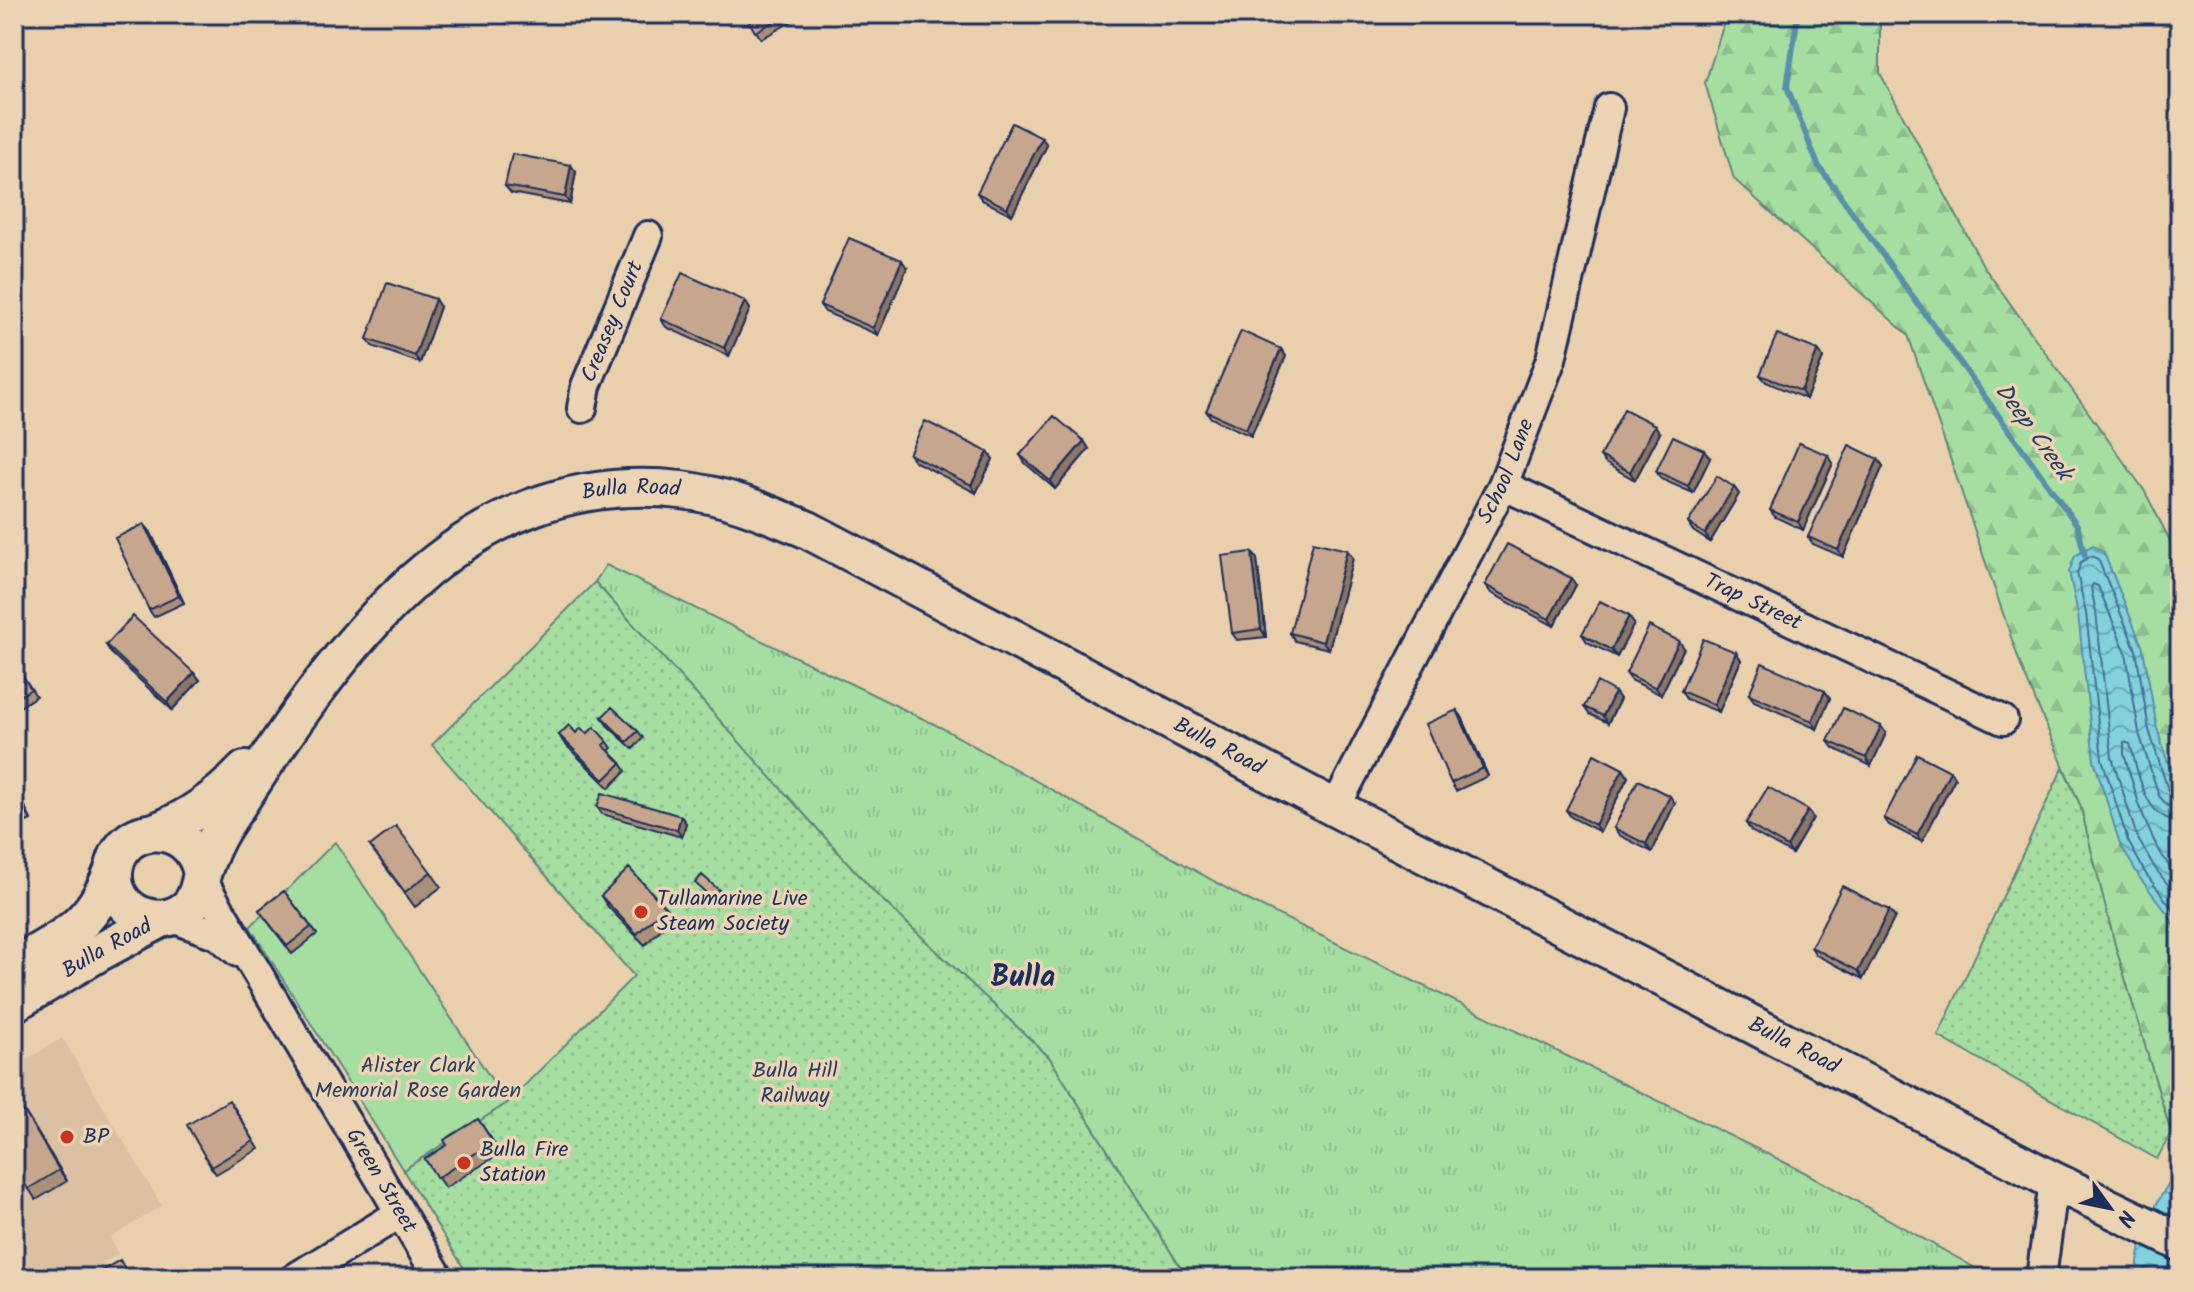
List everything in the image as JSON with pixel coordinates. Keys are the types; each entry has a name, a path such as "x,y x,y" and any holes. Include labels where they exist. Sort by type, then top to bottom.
{"main road":[{"name":"Bulla Road","path":"157,831 182,821 206,806 232,783 291,724 395,598 441,556 490,525 537,504 585,492 635,487 684,490 745,504 808,530 1335,808 2054,1181 2180,1242"},
{"name":"Bulla Road","path":"202,877 222,829 291,724"},
{"path":"157,831 171,833 183,839 200,860 202,877 198,894 189,906 165,918 149,919 125,905 117,892 115,864 121,851 143,834 157,831"},
{"name":"Bulla Road","path":"14,966 86,920 106,892 115,864"},
{"name":"Bulla Road","path":"14,1003 165,918"}],"street":[{"name":"School Lane","path":"1335,808 1503,485 1551,359 1609,108"},
{"name":"Creasey Court","path":"582,408 586,386 648,236"},
{"name":"Trap Street","path":"1503,485 2003,720"},
{"name":"Green Street","path":"202,877 248,960 439,1278"},
{"name":"Green Street","path":"165,918 218,935 248,960"},
{"path":"2041,1278 2054,1181"},
{"path":"295,1278 399,1214"}],"shaded area":[{"name":"BP","path":"62,1038 162,1206 110,1238 118,1254 77,1278 14,1278 14,1067"}],"green space":[{"path":"1727,14 1880,14 1880,73 1984,267 2144,490 2180,560 2180,1134 2171,1133 2115,945 2080,805 2022,669 1908,335 1734,179 1705,83"},
{"path":"606,565 942,728 1244,898 1804,1172 1993,1278 1187,1278 1049,1057 876,894 595,582"},
{"name":"Bulla Hill Railway","path":"595,582 876,894 1049,1057 1187,1278 470,1278 403,1170 507,1103 634,976 432,745"},
{"path":"2063,767 2080,805 2115,945 2171,1133 2157,1159 1938,1036"},
{"name":"Alister Clark Memorial Rose Garden","path":"335,842 507,1103 403,1170 250,927"}],"water":[{"path":"2093,545 2104,553 2143,648 2157,728 2180,802 2180,942 2170,917 2140,878 2120,844 2094,760 2078,614 2069,572 2075,556"},
{"path":"2180,1166 2180,1278 2137,1278 2144,1232"}],"building":[{"path":"745,14 787,14 755,32"},
{"path":"1012,123 1042,138 1007,208 977,193"},
{"path":"512,154 571,165 565,197 505,186"},
{"path":"849,238 902,260 873,328 820,305"},
{"path":"682,273 745,301 724,348 661,319"},
{"path":"387,283 435,299 415,356 367,339"},
{"path":"1241,331 1281,349 1246,429 1206,411"},
{"path":"1777,334 1818,350 1801,391 1760,375"},
{"path":"1624,409 1655,425 1630,472 1600,456"},
{"path":"1054,416 1084,441 1050,481 1020,455"},
{"path":"925,421 988,452 971,485 909,454"},
{"path":"1673,436 1704,450 1688,486 1656,471"},
{"path":"1799,443 1828,455 1798,522 1770,510"},
{"path":"1849,445 1878,459 1838,550 1808,537"},
{"path":"1717,476 1734,487 1705,534 1688,523"},
{"path":"144,524 179,596 149,610 115,538"},
{"path":"1313,542 1347,550 1323,642 1290,633"},
{"path":"1507,544 1571,578 1549,619 1485,585"},
{"path":"1252,552 1261,629 1232,633 1222,556"},
{"path":"1600,601 1629,616 1611,650 1582,634"},
{"path":"133,616 194,673 167,702 106,645"},
{"path":"1649,626 1679,641 1656,688 1626,673"},
{"path":"1703,639 1736,652 1714,705 1681,691"},
{"path":"14,663 31,689 14,700"},
{"path":"1762,663 1825,691 1812,721 1749,694"},
{"path":"1597,682 1615,692 1603,716 1584,707"},
{"path":"612,707 638,731 627,742 602,717"},
{"path":"1843,708 1881,726 1866,758 1828,741"},
{"path":"1457,710 1483,768 1451,783 1425,724"},
{"path":"569,725 576,733 581,728 587,734 594,727 607,741 603,745 621,763 604,780 559,735"},
{"path":"1594,754 1623,769 1595,825 1566,810"},
{"path":"1917,754 1950,771 1917,835 1884,818"},
{"path":"1638,780 1670,796 1646,844 1614,828"},
{"path":"14,787 26,812 14,818"},
{"path":"1768,787 1808,810 1787,847 1746,823"},
{"path":"602,793 681,816 677,830 597,807"},
{"path":"396,826 431,872 405,892 370,846"},
{"name":"Tullamarine Live Steam Society","path":"629,868 665,907 637,934 601,896"},
{"path":"702,875 719,890 712,898 695,883"},
{"path":"1842,886 1889,910 1858,971 1811,947"},
{"path":"284,891 311,927 287,946 259,910"},
{"path":"229,1100 254,1141 211,1167 187,1125"},
{"path":"24,1111 59,1170 28,1189 14,1167 14,1117"},
{"path":"478,1119 493,1142 437,1178 425,1159 447,1145 444,1140"},
{"path":"120,1260 130,1278 94,1278 93,1276"}],"waterway":[{"name":"Deep Creek","path":"1798,14 1787,87 1818,165 2077,525 2085,556"}],"place":[{"name":"Tullamarine Live Steam Society","path":"641,912"},
{"name":"BP","path":"67,1137"},
{"name":"Bulla Fire Station","path":"464,1163"}],"district":[{"name":"Bulla","path":"1023,978"}]}
